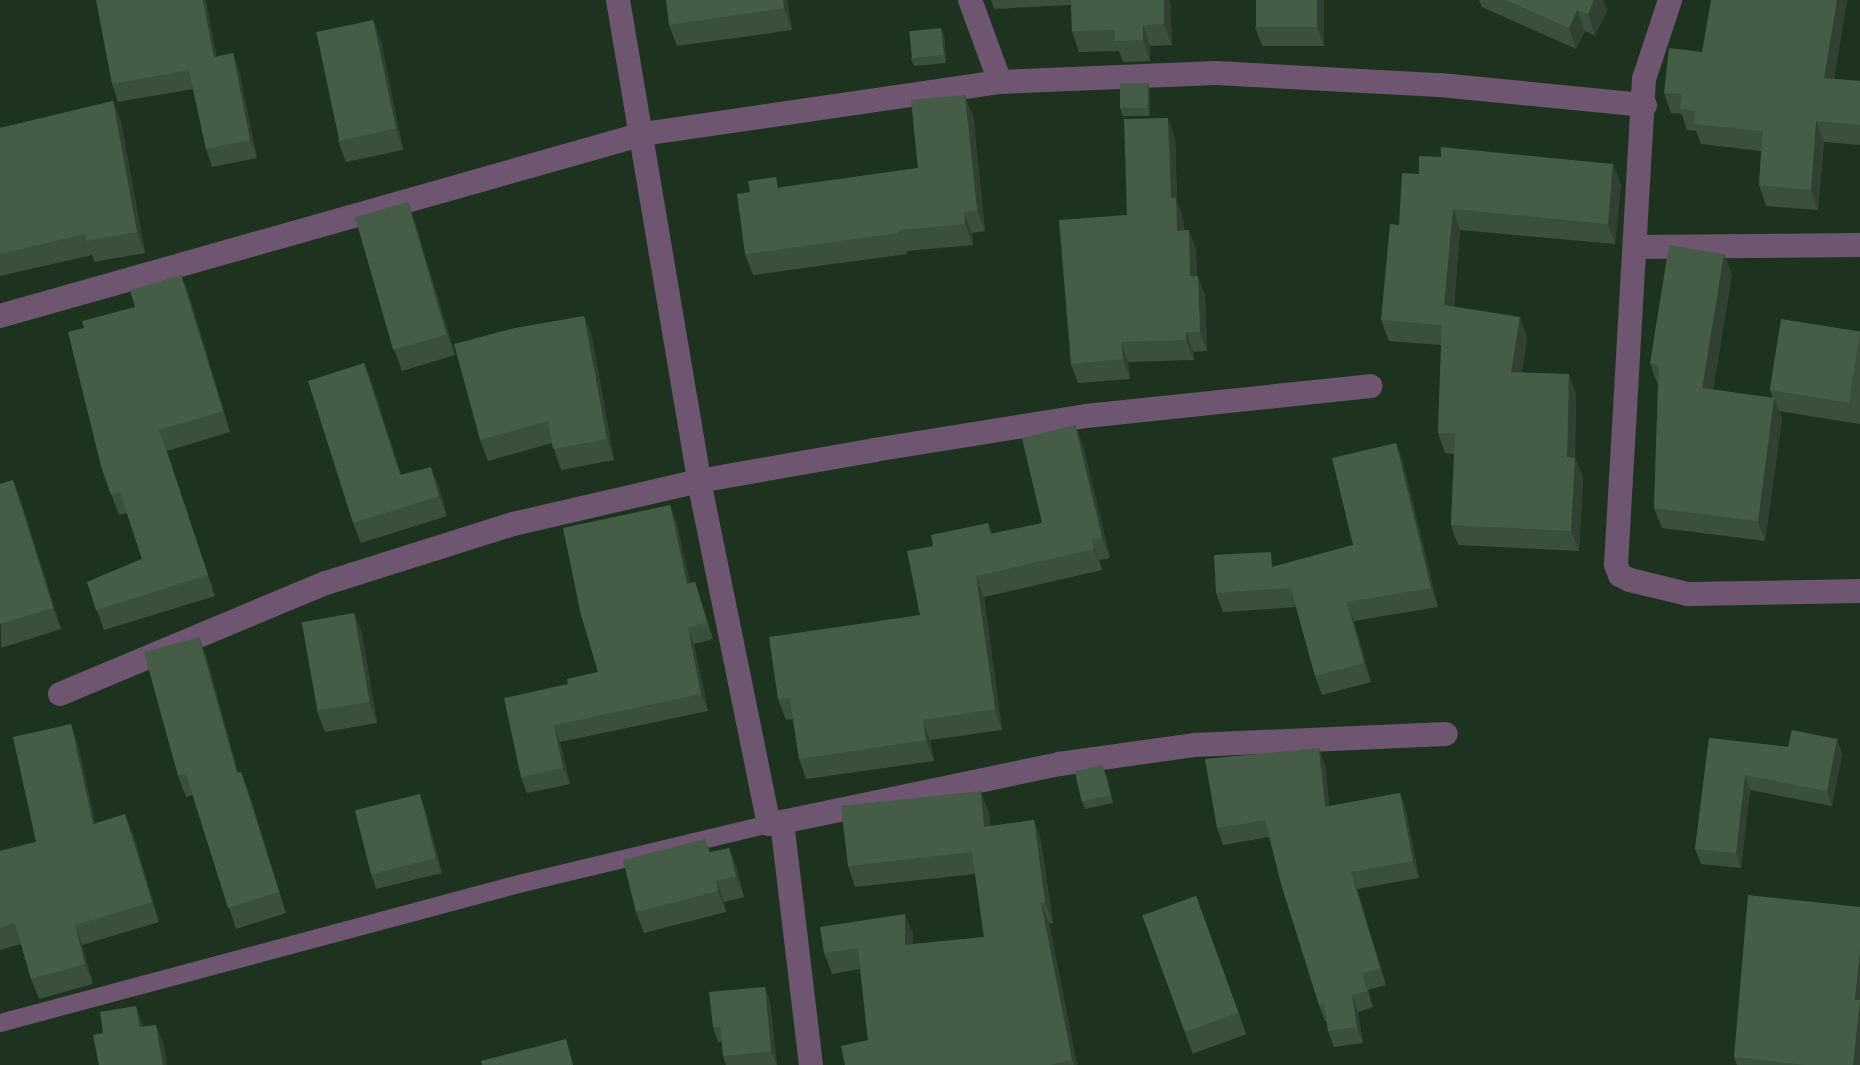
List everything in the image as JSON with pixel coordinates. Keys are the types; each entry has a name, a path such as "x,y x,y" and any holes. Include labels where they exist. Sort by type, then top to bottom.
{"street":[{"path":"618,0 643,134 699,481 776,823 811,1065"},
{"path":"970,0 1000,82"},
{"path":"1670,0 1644,79 1645,105 1622,423 1616,565 1620,575 1688,594 1860,591"},
{"path":"0,316 643,134 1000,82 1216,73 1440,85 1645,105"},
{"path":"1635,247 1860,245"},
{"path":"60,694 326,583 513,524 699,481 1086,416 1370,386"},
{"path":"776,823 1059,764 1194,745 1446,734"}],"lane":[{"path":"0,1023 519,884 776,823"}],"building":[{"path":"96,0 203,0 214,57 233,53 250,140 206,149 189,70 112,84"},
{"path":"666,0 783,0 784,8 669,25"},
{"path":"1071,0 1164,0 1164,24 1143,25 1143,40 1115,41 1115,30 1072,31"},
{"path":"1256,0 1317,0 1317,27 1256,27"},
{"path":"1506,0 1594,0 1588,14 1577,10 1569,28"},
{"path":"1711,0 1837,0 1824,78 1860,81 1860,125 1816,121 1811,190 1759,185 1763,131 1694,124 1695,111 1680,109 1682,94 1664,93 1669,48 1702,52"},
{"path":"373,20 396,129 339,141 316,32"},
{"path":"941,28 944,55 912,58 909,31"},
{"path":"1120,83 1148,83 1148,108 1120,108"},
{"path":"965,95 977,210 964,212 965,224 899,230 899,233 745,254 737,194 750,192 748,181 776,177 778,188 918,168 911,100"},
{"path":"113,101 137,232 86,241 85,234 0,254 0,128"},
{"path":"1168,118 1171,198 1176,198 1177,231 1189,230 1190,276 1198,276 1200,332 1186,332 1186,340 1121,342 1123,359 1071,364 1059,220 1127,215 1124,119"},
{"path":"1441,147 1613,164 1608,224 1453,209 1444,305 1520,317 1511,372 1569,374 1567,457 1575,458 1571,531 1451,525 1455,433 1438,433 1442,325 1381,320 1390,224 1399,225 1402,173 1419,174 1419,156 1441,157"},
{"path":"408,202 446,335 393,350 355,217"},
{"path":"1669,245 1724,254 1702,388 1774,398 1758,521 1654,508 1659,365 1650,363"},
{"path":"181,275 223,411 159,430 208,575 96,610 87,582 142,559 120,492 111,495 101,466 68,332 84,328 82,321 135,307 130,290"},
{"path":"584,316 607,439 553,449 548,421 480,440 454,344 515,328"},
{"path":"1781,319 1860,332 1849,403 1770,390"},
{"path":"364,363 400,475 431,467 439,496 353,523 308,381"},
{"path":"1075,425 1102,538 1092,540 1094,549 976,576 995,709 923,720 926,740 799,759 790,698 778,699 769,637 920,615 907,551 933,546 931,535 988,523 990,534 1042,523 1022,438"},
{"path":"1396,443 1431,588 1347,602 1364,663 1315,676 1291,588 1216,593 1214,555 1271,552 1272,567 1353,545 1332,458"},
{"path":"13,480 53,608 0,624 0,484"},
{"path":"670,505 687,584 695,582 707,622 688,628 701,694 554,725 563,768 521,777 504,698 568,684 567,679 598,672 581,615 563,528"},
{"path":"354,613 370,702 317,711 302,622"},
{"path":"199,637 237,773 241,772 279,892 228,908 186,774 178,776 144,652"},
{"path":"71,724 93,824 125,814 152,902 75,925 85,964 31,979 15,923 0,928 0,851 36,842 13,737"},
{"path":"1792,730 1837,739 1827,791 1745,775 1736,853 1695,849 1709,738 1788,747"},
{"path":"1319,748 1325,807 1400,793 1413,861 1351,872 1380,968 1362,974 1367,991 1352,995 1357,1027 1328,1031 1324,1004 1319,1005 1281,884 1265,820 1217,828 1205,759"},
{"path":"1103,765 1110,795 1082,802 1075,772"},
{"path":"981,791 984,827 1034,820 1045,902 1041,903 1072,1060 1050,1065 845,1065 841,1046 868,1040 858,948 824,953 820,927 905,914 905,945 984,937 972,852 848,866 841,806"},
{"path":"420,794 436,858 371,874 355,810"},
{"path":"705,839 709,853 729,848 736,876 716,881 718,891 636,912 623,860"},
{"path":"1748,895 1860,907 1855,1000 1860,1000 1853,1065 1806,1065 1734,1057"},
{"path":"1196,896 1238,1013 1185,1032 1142,915"},
{"path":"765,987 771,1051 723,1056 721,1027 713,1027 709,992"},
{"path":"136,1006 140,1027 156,1025 163,1065 99,1065 93,1035 103,1033 100,1012"},
{"path":"566,1039 573,1065 482,1065 481,1061"}]}
